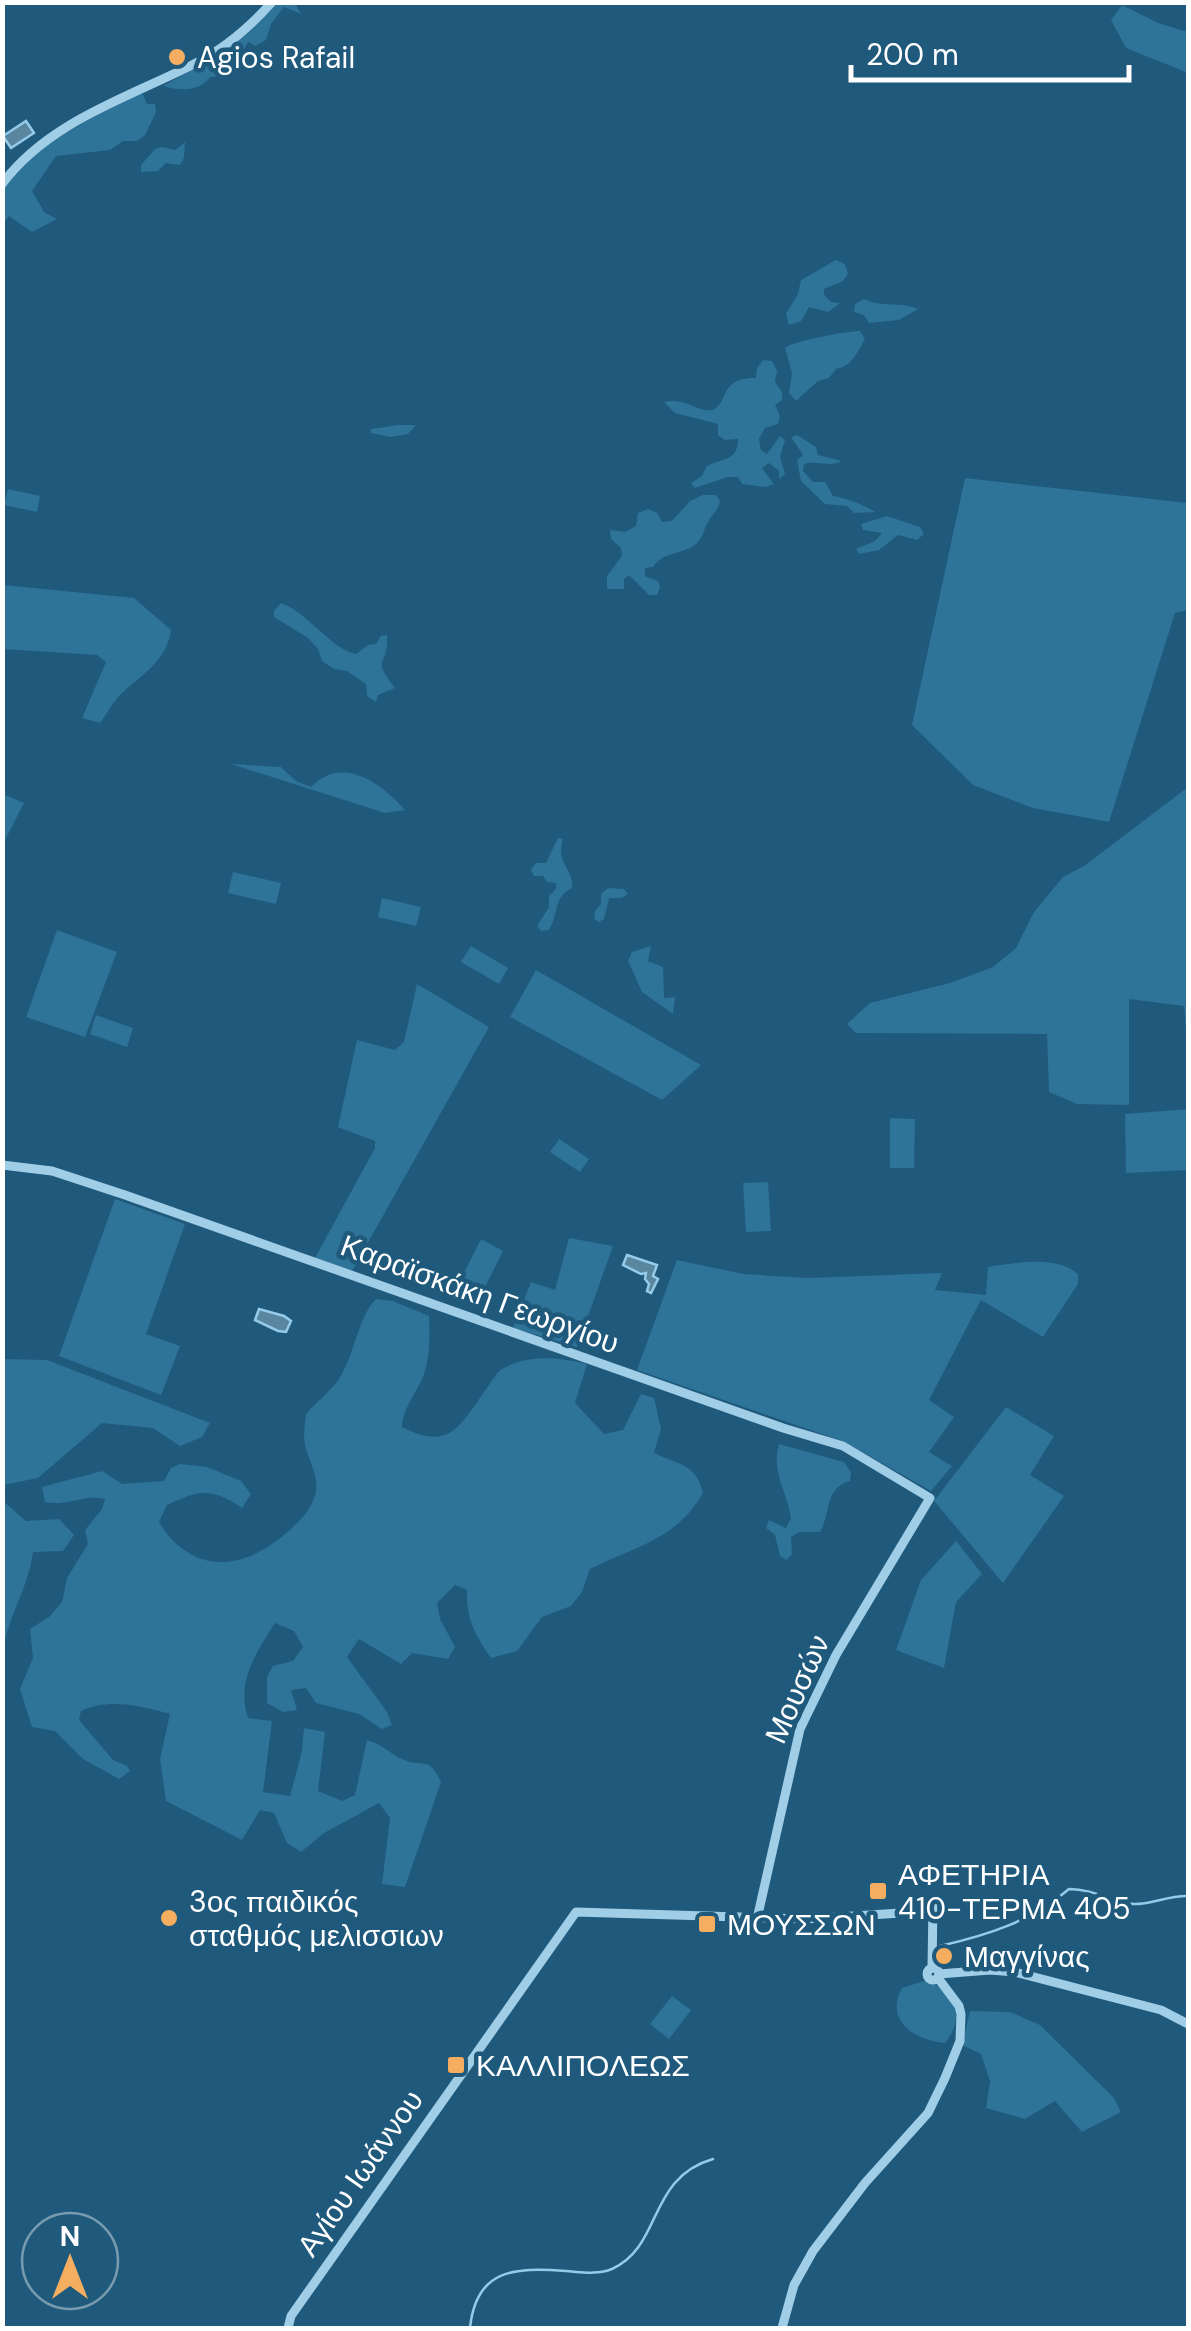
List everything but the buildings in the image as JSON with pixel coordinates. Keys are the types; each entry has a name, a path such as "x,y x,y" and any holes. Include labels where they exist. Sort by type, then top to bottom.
{"street":[{"path":"2,184 23,159 47,140 116,100 215,52 272,2"},
{"name":"Καραϊσκάκη Γεωργίου","path":"2,1166 52,1171 126,1195 842,1446 930,1498"},
{"name":"Μουσών","path":"758,1920 800,1729 836,1655 930,1498"},
{"path":"758,1920 901,1913 933,1904 936,1973 961,2014 960,2040 928,2112 864,2182 812,2251 794,2285 782,2328"},
{"name":"Αγίου Ιωάννου","path":"288,2328 291,2316 576,1912 758,1920"},
{"path":"936,1973 1016,1972 1152,2007 1188,2024"}],"shaded area":[{"path":"277,3 295,3 301,14 284,7 271,24 266,40 255,46 248,42 240,57 229,59 222,74 201,85 182,89 163,86 214,58"},
{"path":"1122,5 1158,23 1188,32 1188,73 1126,48 1111,20"},
{"path":"142,92 147,104 155,104 156,112 145,135 137,141 123,141 110,150 56,156 32,191 44,212 57,219 32,232 9,216 3,224 3,192 23,164 63,135"},
{"path":"26,121 34,133 11,148 3,136"},
{"path":"185,142 180,165 166,163 158,171 141,172 141,165 155,149 175,150"},
{"path":"836,260 845,264 848,274 843,281 824,289 824,295 831,302 840,303 828,312 809,307 801,321 789,325 786,314 801,280"},
{"path":"864,299 918,309 899,320 869,323 864,315 854,312 855,304"},
{"path":"860,331 865,339 850,362 829,378 818,381 796,401 789,393 792,373 785,348"},
{"path":"763,360 772,361 777,371 775,382 782,400 775,405 780,416 778,424 765,428 759,439 761,450 767,454 780,436 785,440 780,457 785,474 779,479 779,471 769,463 762,468 774,484 766,487 742,484 738,477 728,477 695,488 691,483 702,476 706,467 735,452 738,439 725,440 718,435 718,424 675,413 664,402 712,410 735,382 756,378"},
{"path":"416,425 408,434 391,437 371,433 371,429"},
{"path":"797,435 816,447 818,455 842,461 804,464 803,471 813,482 825,482 833,496 875,512 854,513 847,506 825,504 801,481 797,460 803,455 791,437"},
{"path":"965,478 1188,503 1188,610 1175,613 1109,822 1033,808 973,785 912,725"},
{"path":"8,489 40,496 37,512 4,505"},
{"path":"716,495 720,501 699,541 645,568 645,576 658,581 657,595 649,595 629,575 624,579 624,589 607,589 607,576 622,556 610,530 625,532 636,526 638,513 648,509 657,513 662,522 672,521 690,501"},
{"path":"887,516 920,527 924,534 917,540 898,535 879,550 859,554 856,549 875,541 882,533 863,530 861,524"},
{"path":"3,585 134,598 171,630 169,641 159,659 117,698 100,723 82,718 106,662 97,655 3,649"},
{"path":"281,603 337,645 356,654 387,635 382,666 395,688 378,695 376,702 367,696 366,684 322,661 308,638 274,617"},
{"path":"231,764 281,767 296,781 311,787 335,773 360,776 384,790 405,810 385,813"},
{"path":"1188,787 1188,1056 1184,1006 1129,999 1129,1105 1077,1104 1049,1092 1047,1034 856,1033 847,1024 870,1003 950,983 993,967 1016,948 1034,912 1063,877 1084,866"},
{"path":"3,794 24,803 3,844"},
{"path":"558,838 563,839 561,854 572,888 559,901 549,930 541,931 537,926 549,907 549,896 556,883 534,876 531,870 536,863 546,863"},
{"path":"233,872 281,883 276,904 228,893"},
{"path":"608,888 624,889 628,894 609,898 604,919 599,922 594,919 595,911 601,904 601,894"},
{"path":"382,898 421,907 416,926 378,917"},
{"path":"57,930 117,952 85,1037 26,1017"},
{"path":"471,946 508,968 499,984 461,962"},
{"path":"651,946 648,961 663,967 664,998 675,997 673,1014 642,992 628,961 632,952"},
{"path":"536,970 701,1065 662,1100 510,1017"},
{"path":"417,984 489,1027 352,1271 315,1258 375,1148 375,1141 338,1127 357,1040 395,1050 404,1042"},
{"path":"96,1015 133,1028 127,1047 90,1034"},
{"path":"1188,1109 1188,1170 1126,1173 1125,1114"},
{"path":"890,1118 915,1119 914,1168 890,1168"},
{"path":"559,1139 589,1159 580,1172 550,1152"},
{"path":"768,1182 771,1231 746,1232 743,1183"},
{"path":"115,1199 185,1224 146,1334 180,1346 161,1395 59,1356"},
{"path":"569,1238 613,1246 577,1347 513,1328 531,1282 555,1290"},
{"path":"481,1239 503,1251 478,1301 456,1289"},
{"path":"627,1255 657,1265 653,1276 658,1279 651,1293 647,1291 646,1273 623,1265"},
{"path":"677,1260 743,1274 808,1278 942,1273 935,1290 986,1295 988,1267 1047,1262 1078,1274 1078,1284 1043,1337 981,1300 929,1400 954,1417 929,1452 952,1466 931,1491 845,1442 637,1370"},
{"path":"376,1299 393,1301 429,1316 426,1367 402,1427 432,1437 453,1431 496,1375 512,1364 555,1359 587,1364 575,1403 604,1434 623,1430 641,1394 654,1398 661,1429 654,1453 691,1470 703,1493 668,1532 590,1569 582,1592 571,1606 542,1617 517,1651 491,1658 473,1626 467,1590 455,1585 437,1603 440,1619 455,1647 448,1659 412,1653 401,1664 359,1639 347,1657 387,1712 392,1725 382,1729 359,1714 316,1703 306,1688 291,1690 297,1710 283,1712 267,1703 267,1677 273,1666 293,1661 303,1647 294,1631 275,1623 250,1668 244,1692 248,1718 272,1721 263,1792 290,1796 304,1728 325,1732 318,1791 342,1801 355,1795 367,1740 409,1762 429,1765 441,1782 405,1887 382,1884 390,1818 379,1803 324,1833 301,1852 287,1843 274,1813 260,1810 242,1840 166,1801 160,1759 170,1714 114,1704 81,1711 79,1720 113,1760 130,1771 119,1779 83,1759 55,1731 32,1727 20,1689 33,1658 30,1629 49,1617 62,1602 67,1578 88,1544 85,1530 105,1499 45,1502 42,1487 102,1471 122,1484 164,1481 171,1468 180,1464 207,1467 241,1481 251,1494 242,1508 205,1493 167,1505 159,1522 172,1539 201,1559 234,1561 267,1547 294,1526 312,1504 316,1485 305,1444 306,1414 339,1379 365,1315"},
{"path":"259,1309 291,1321 286,1332 255,1320"},
{"path":"3,1359 47,1360 210,1423 202,1437 180,1446 153,1428 102,1423 38,1478 3,1485"},
{"path":"1006,1407 1054,1436 1030,1475 1064,1496 1003,1583 934,1501"},
{"path":"779,1444 844,1462 851,1472 850,1481 832,1495 820,1532 799,1532 791,1537 792,1554 786,1560 780,1556 775,1535 766,1528 769,1520 786,1528 791,1518 778,1473"},
{"path":"3,1501 26,1521 59,1519 74,1535 63,1551 33,1552 6,1635 3,1687"},
{"path":"956,1541 982,1574 956,1602 944,1668 896,1650 921,1580"},
{"path":"924,1981 944,1990 955,2005 955,2024 945,2043 913,2033 900,2019 897,1999 902,1988"},
{"path":"672,1996 691,2010 669,2039 650,2024"},
{"path":"970,2011 1010,2012 1040,2025 1114,2098 1121,2112 1082,2132 1055,2101 1025,2119 986,2108 990,2081 981,2054 962,2045"}],"waterway":[{"path":"940,1946 1009,1925 1040,1910 1069,1889 1133,1904 1188,1896"},
{"path":"470,2328 480,2294 501,2276 530,2270 601,2272 628,2258 640,2245 677,2181 692,2168 713,2159"}],"place":[{"name":"Agios Rafail","path":"177,57"},
{"name":"ΑΦΕΤΗΡΙΑ 410-ΤΕΡΜΑ 405","path":"878,1891"},
{"name":"3ος παιδικός σταθμός μελισσιων","path":"169,1918"},
{"name":"ΜΟΥΣΣΩΝ","path":"707,1924"},
{"name":"Μαγγίνας","path":"944,1956"},
{"name":"ΚΑΛΛΙΠΟΛΕΩΣ","path":"456,2065"}]}
